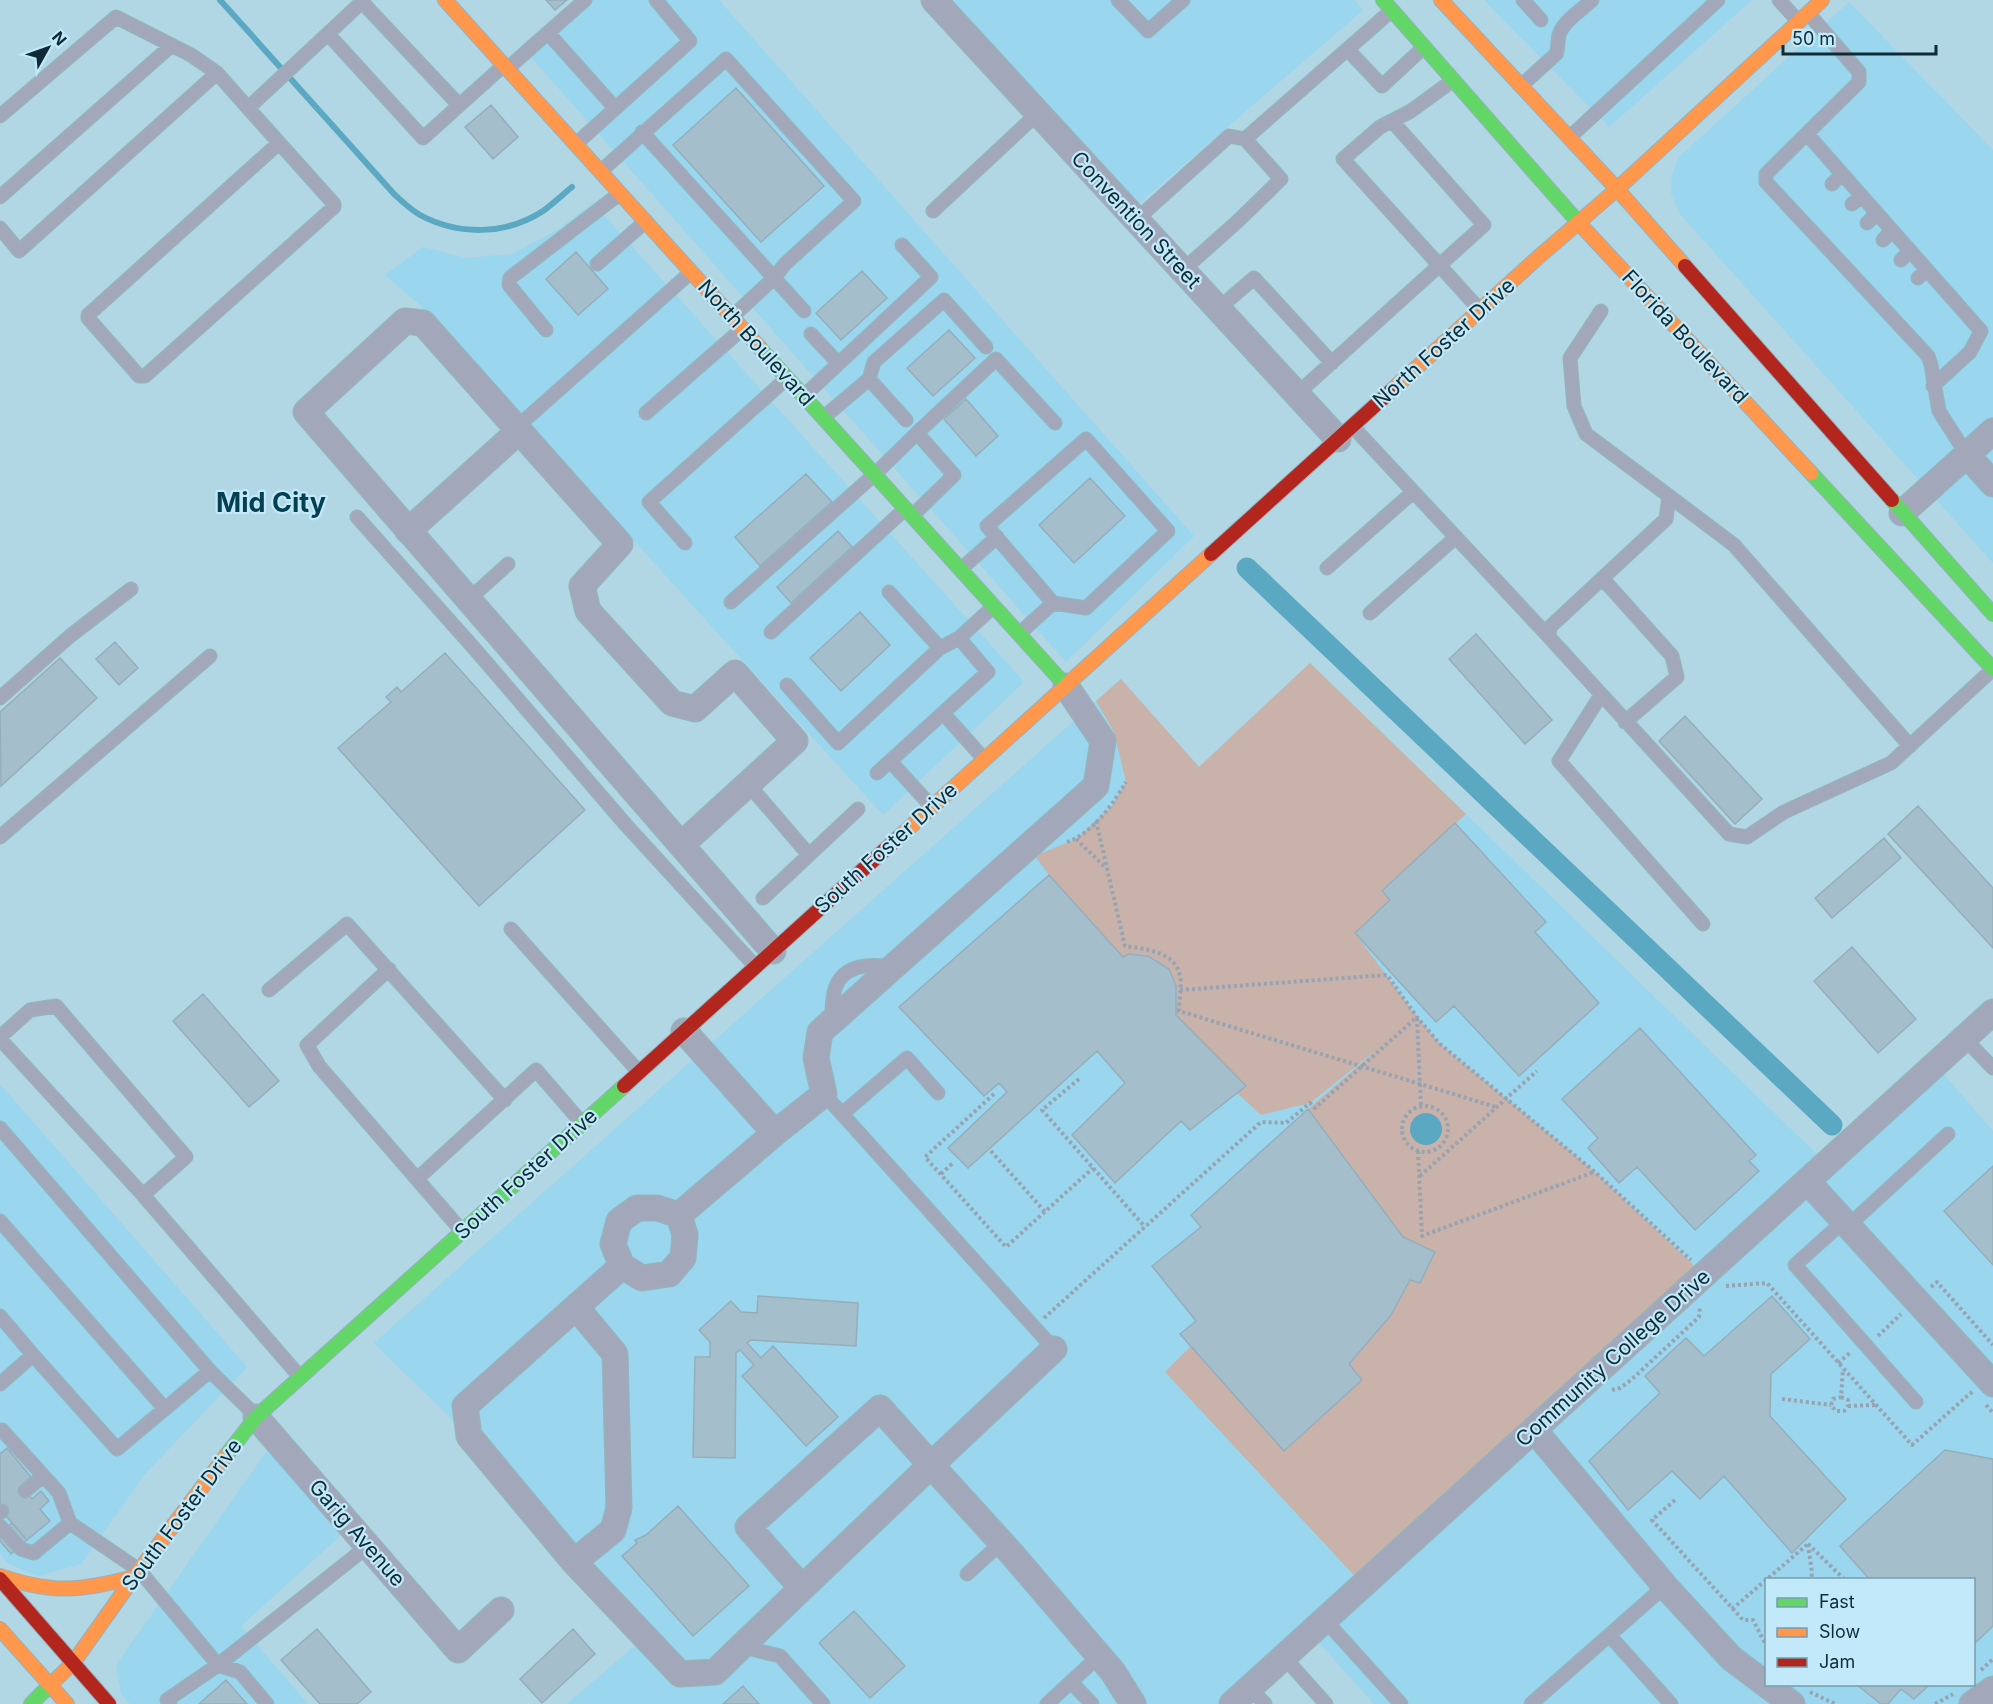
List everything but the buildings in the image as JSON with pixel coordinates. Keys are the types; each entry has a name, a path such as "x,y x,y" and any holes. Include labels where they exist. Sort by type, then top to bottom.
{"main road":[{"path":"1441,0 1617,189 1993,614"},
{"name":"North Foster Drive","path":"1066,686 1480,310 1617,189 1822,0"},
{"name":"North Boulevard","path":"449,1 600,172 1066,686"},
{"name":"Florida Boulevard","path":"1387,5 1578,222 1993,670"},
{"name":"South Foster Drive","path":"31,1704 74,1664 136,1573 256,1417 1066,686"},
{"path":"0,1578 22,1585 61,1591 96,1587 136,1573"},
{"path":"0,1578 109,1704"},
{"path":"0,1629 67,1704"}],"street":[{"name":"Convention Street","path":"934,0 1297,394 1345,433"},
{"path":"681,845 795,741 735,673 695,709 672,703 588,611 582,586 620,544 423,323 405,321 306,412 681,845 764,959"},
{"path":"408,531 518,430"},
{"path":"1902,513 1993,430"},
{"path":"1967,455 1993,484"},
{"path":"680,1215 775,1132 824,1094 816,1058 820,1032 1096,786 1103,741 1066,686"},
{"name":"Community College Drive","path":"1232,1704 1258,1696 1284,1657 1534,1430 1709,1281 1807,1181 1993,1012"},
{"path":"684,1031 775,1132"},
{"path":"1807,1181 1983,1387"},
{"path":"657,1208 680,1215 685,1235 683,1258 669,1274 642,1278 622,1266 613,1244 619,1221 637,1209 657,1208"},
{"path":"622,1266 465,1406 469,1436 574,1562 680,1674 715,1672 1054,1349"},
{"path":"574,1562 613,1530 619,1508 615,1354 576,1307"},
{"path":"802,1588 748,1527 880,1408 1113,1671 1133,1704"},
{"name":"Garig Avenue","path":"256,1417 458,1650 501,1611"},
{"path":"1534,1430 1665,1586 1731,1658 1765,1677"},
{"path":"1781,1686 1800,1697"},
{"path":"1972,1704 1993,1689"}],"lane":[{"path":"328,34 423,138 585,0"},
{"path":"576,144 690,40 656,0"},
{"path":"1118,0 1148,31 1183,0"},
{"path":"1452,12 1464,0"},
{"path":"1523,0 1540,20"},
{"path":"1521,86 1556,54 1561,29 1592,0"},
{"path":"1569,138 1718,0"},
{"path":"1779,0 1803,17 1860,76 1859,82 1765,177 1766,182 1802,212 1926,345 1933,386 1942,419 1967,455"},
{"path":"248,108 363,1 459,105"},
{"path":"1245,139 1348,50 1387,5"},
{"path":"0,116 116,17 191,55 217,73 334,204 333,209 145,376 139,376 88,318 88,315 279,143"},
{"path":"548,33 615,108"},
{"path":"0,197 172,45"},
{"path":"1348,50 1382,86 1424,47"},
{"path":"600,172 726,59 854,201 785,264 775,277 732,317"},
{"path":"0,228 19,251 217,73"},
{"path":"1453,80 1411,111 1380,127 1343,159 1480,310"},
{"path":"933,211 1038,113"},
{"path":"1297,394 1484,225 1392,121"},
{"path":"642,132 804,311"},
{"path":"1807,134 1877,213 1888,235 1922,274 1960,314 1981,331 1970,352 1933,386"},
{"path":"1136,220 1229,136 1245,139 1281,179 1183,270"},
{"path":"1832,184 1842,174"},
{"path":"546,330 509,285 510,279 620,193"},
{"path":"1852,204 1862,196"},
{"path":"1867,223 1877,213"},
{"path":"597,264 646,221"},
{"path":"804,396 931,277 902,245"},
{"path":"518,430 691,272"},
{"path":"1218,309 1254,278 1332,363"},
{"path":"824,418 869,379 874,362 944,300 986,347"},
{"path":"1601,311 1570,358 1574,406 1586,434 1734,545 1910,746"},
{"path":"646,413 742,328"},
{"path":"811,334 838,363"},
{"path":"731,602 875,474 996,359 1055,423"},
{"path":"685,543 649,502 787,378"},
{"path":"869,379 906,420"},
{"path":"771,632 954,475 917,433"},
{"path":"1345,433 1413,492 1729,834 1747,837 1784,812 1891,763 1993,670"},
{"path":"1086,439 1168,531 1086,608 1053,603 987,526 1086,439"},
{"path":"1327,568 1413,492"},
{"path":"1549,637 1551,627 1666,519 1669,496"},
{"path":"357,517 463,635 626,825 764,959"},
{"path":"961,569 997,537"},
{"path":"1370,614 1456,537"},
{"path":"468,600 508,564"},
{"path":"1602,578 1672,656 1677,677 1625,722"},
{"path":"0,698 70,636 131,589"},
{"path":"889,592 940,648"},
{"path":"1019,634 1053,603"},
{"path":"787,685 838,743 940,648 959,638 994,606"},
{"path":"877,773 988,672 959,638"},
{"path":"0,837 210,656"},
{"path":"1601,694 1559,761 1703,924"},
{"path":"943,713 985,760"},
{"path":"890,761 932,807"},
{"path":"748,784 809,855"},
{"path":"764,898 858,809"},
{"path":"269,990 347,924 505,1100"},
{"path":"511,929 638,1072"},
{"path":"389,969 307,1045 319,1066 462,1231"},
{"path":"143,1195 186,1157 56,1006 30,1010 0,1038 143,1195 300,1377"},
{"path":"1964,1038 1993,1068"},
{"path":"842,1114 907,1058 938,1093"},
{"path":"418,1179 536,1070 582,1123"},
{"path":"824,1094 1054,1349"},
{"path":"0,1128 210,1371 256,1417"},
{"path":"1916,1402 1795,1265 1846,1224 1948,1134"},
{"path":"0,1221 165,1409"},
{"path":"0,1316 117,1449 210,1371"},
{"path":"0,1384 33,1355"},
{"path":"0,1432 2,1430 58,1493 70,1523 136,1573 218,1665 240,1672 267,1704"},
{"path":"25,1491 43,1476"},
{"path":"0,1526 21,1549 34,1553 70,1523"},
{"path":"967,1574 1001,1543"},
{"path":"169,1702 368,1546"},
{"path":"1531,1704 1665,1586"},
{"path":"1325,1620 1401,1704"},
{"path":"1610,1636 1671,1704"},
{"path":"746,1642 755,1650 780,1656 822,1704"},
{"path":"1047,1704 1099,1656"},
{"path":"1284,1657 1326,1704"},
{"path":"1071,1682 1092,1704"}],"path":[{"path":"1096,821 1125,946 1154,950 1172,960 1180,975 1179,1011 1496,1107"},
{"path":"1076,839 1107,869"},
{"path":"1180,990 1387,975 1416,1017 1440,1044 1595,1172 1679,1248 1709,1281 1767,1283 1912,1445 1983,1387"},
{"path":"1044,1318 1261,1122 1286,1123 1310,1103 1315,1108 1416,1017"},
{"path":"1416,1017 1420,1107"},
{"path":"1420,1176 1537,1071"},
{"path":"1079,1079 1042,1110 1145,1227"},
{"path":"994,1094 926,1157 1006,1247 1093,1168"},
{"path":"1439,1149 1448,1136 1447,1120 1436,1109 1420,1107 1408,1114 1402,1128 1406,1142 1418,1151 1439,1149 1447,1152"},
{"path":"991,1151 1045,1212"},
{"path":"1418,1151 1422,1236 1595,1172"},
{"path":"941,1174 954,1162"},
{"path":"1611,1390 1620,1388 1631,1380 1699,1317 1701,1297 1709,1281"},
{"path":"1841,1397 1843,1368"},
{"path":"1782,1400 1831,1405 1836,1411 1844,1411 1848,1406 1848,1400 1841,1397 1833,1399 1831,1405"},
{"path":"1848,1406 1876,1405"},
{"path":"1675,1500 1652,1520 1743,1620 1753,1620 1765,1641"},
{"path":"1768,1578 1808,1544"},
{"path":"1808,1544 1811,1578"},
{"path":"1808,1544 1843,1578"},
{"path":"1732,1609 1765,1581"},
{"path":"1800,1697 1816,1696 1835,1704"}],"shaded area":[{"path":"577,0 719,0 1194,536 1066,662 521,46"},
{"path":"945,0 1355,0 1363,10 1136,206"},
{"path":"1484,0 1752,0 1609,127"},
{"path":"1849,2 1993,150 1993,563 1679,213 1671,193 1672,176 1678,158"},
{"path":"593,203 1024,682 883,815 420,305 385,275 423,247 466,258 512,254 559,229"},
{"path":"1310,663 1826,1163 1935,1064 1993,1131 1993,1704 1374,1704 1310,1633 1232,1704 567,1704 638,1643 469,1436 374,1343 1121,679 1199,767"},
{"path":"1310,663 1466,814 1382,891 1390,900 1355,933 1417,1017 1440,1044 1595,1172 1704,1275 1363,1585 1165,1372 1191,1346 1284,1451 1362,1380 1349,1364 1391,1315 1410,1280 1420,1283 1435,1252 1403,1237 1308,1109 1384,1044 1310,1103 1261,1115 1237,1093 1246,1086 1176,1015 1177,989 1169,971 1148,956 1131,954 1123,957 1049,875 1035,856 1076,839 1112,806 1126,782 1114,732 1096,701 1121,679 1199,767"},
{"path":"0,1084 247,1367 145,1474 81,1564 38,1576 7,1563 0,1554"},
{"path":"1426,1113 1438,1117 1442,1129 1438,1141 1426,1145 1414,1141 1410,1129 1414,1117"},
{"path":"276,1438 351,1526 241,1626 308,1704 130,1704 121,1694 116,1665"}],"waterway":[{"path":"220,0 395,195 420,215 450,227 482,230 498,228 529,219 543,211 572,187"},
{"path":"1247,568 1832,1125"}],"traffic: fast":[{"path":"1383,0 1578,222"},
{"path":"760,348 1066,686"},
{"path":"1811,473 1993,669"},
{"path":"1892,500 1993,614"},
{"path":"225,1457 256,1417 624,1086"},
{"path":"31,1704 50,1685"}],"traffic: slow":[{"path":"445,0 760,348"},
{"path":"1441,0 1617,189 1822,0"},
{"path":"1392,390 1617,189 1685,266"},
{"path":"1578,222 1811,473"},
{"path":"899,837 1211,554"},
{"path":"50,1685 73,1663 134,1577 225,1457"},
{"path":"0,1576 52,1588 82,1588 134,1577"},
{"path":"0,1629 67,1704"}],"traffic: jam":[{"path":"1685,266 1892,500"},
{"path":"1211,554 1392,390"},
{"path":"624,1086 899,837"},
{"path":"0,1579 109,1704"}],"district":[{"name":"Mid City","path":"271,503"}]}
